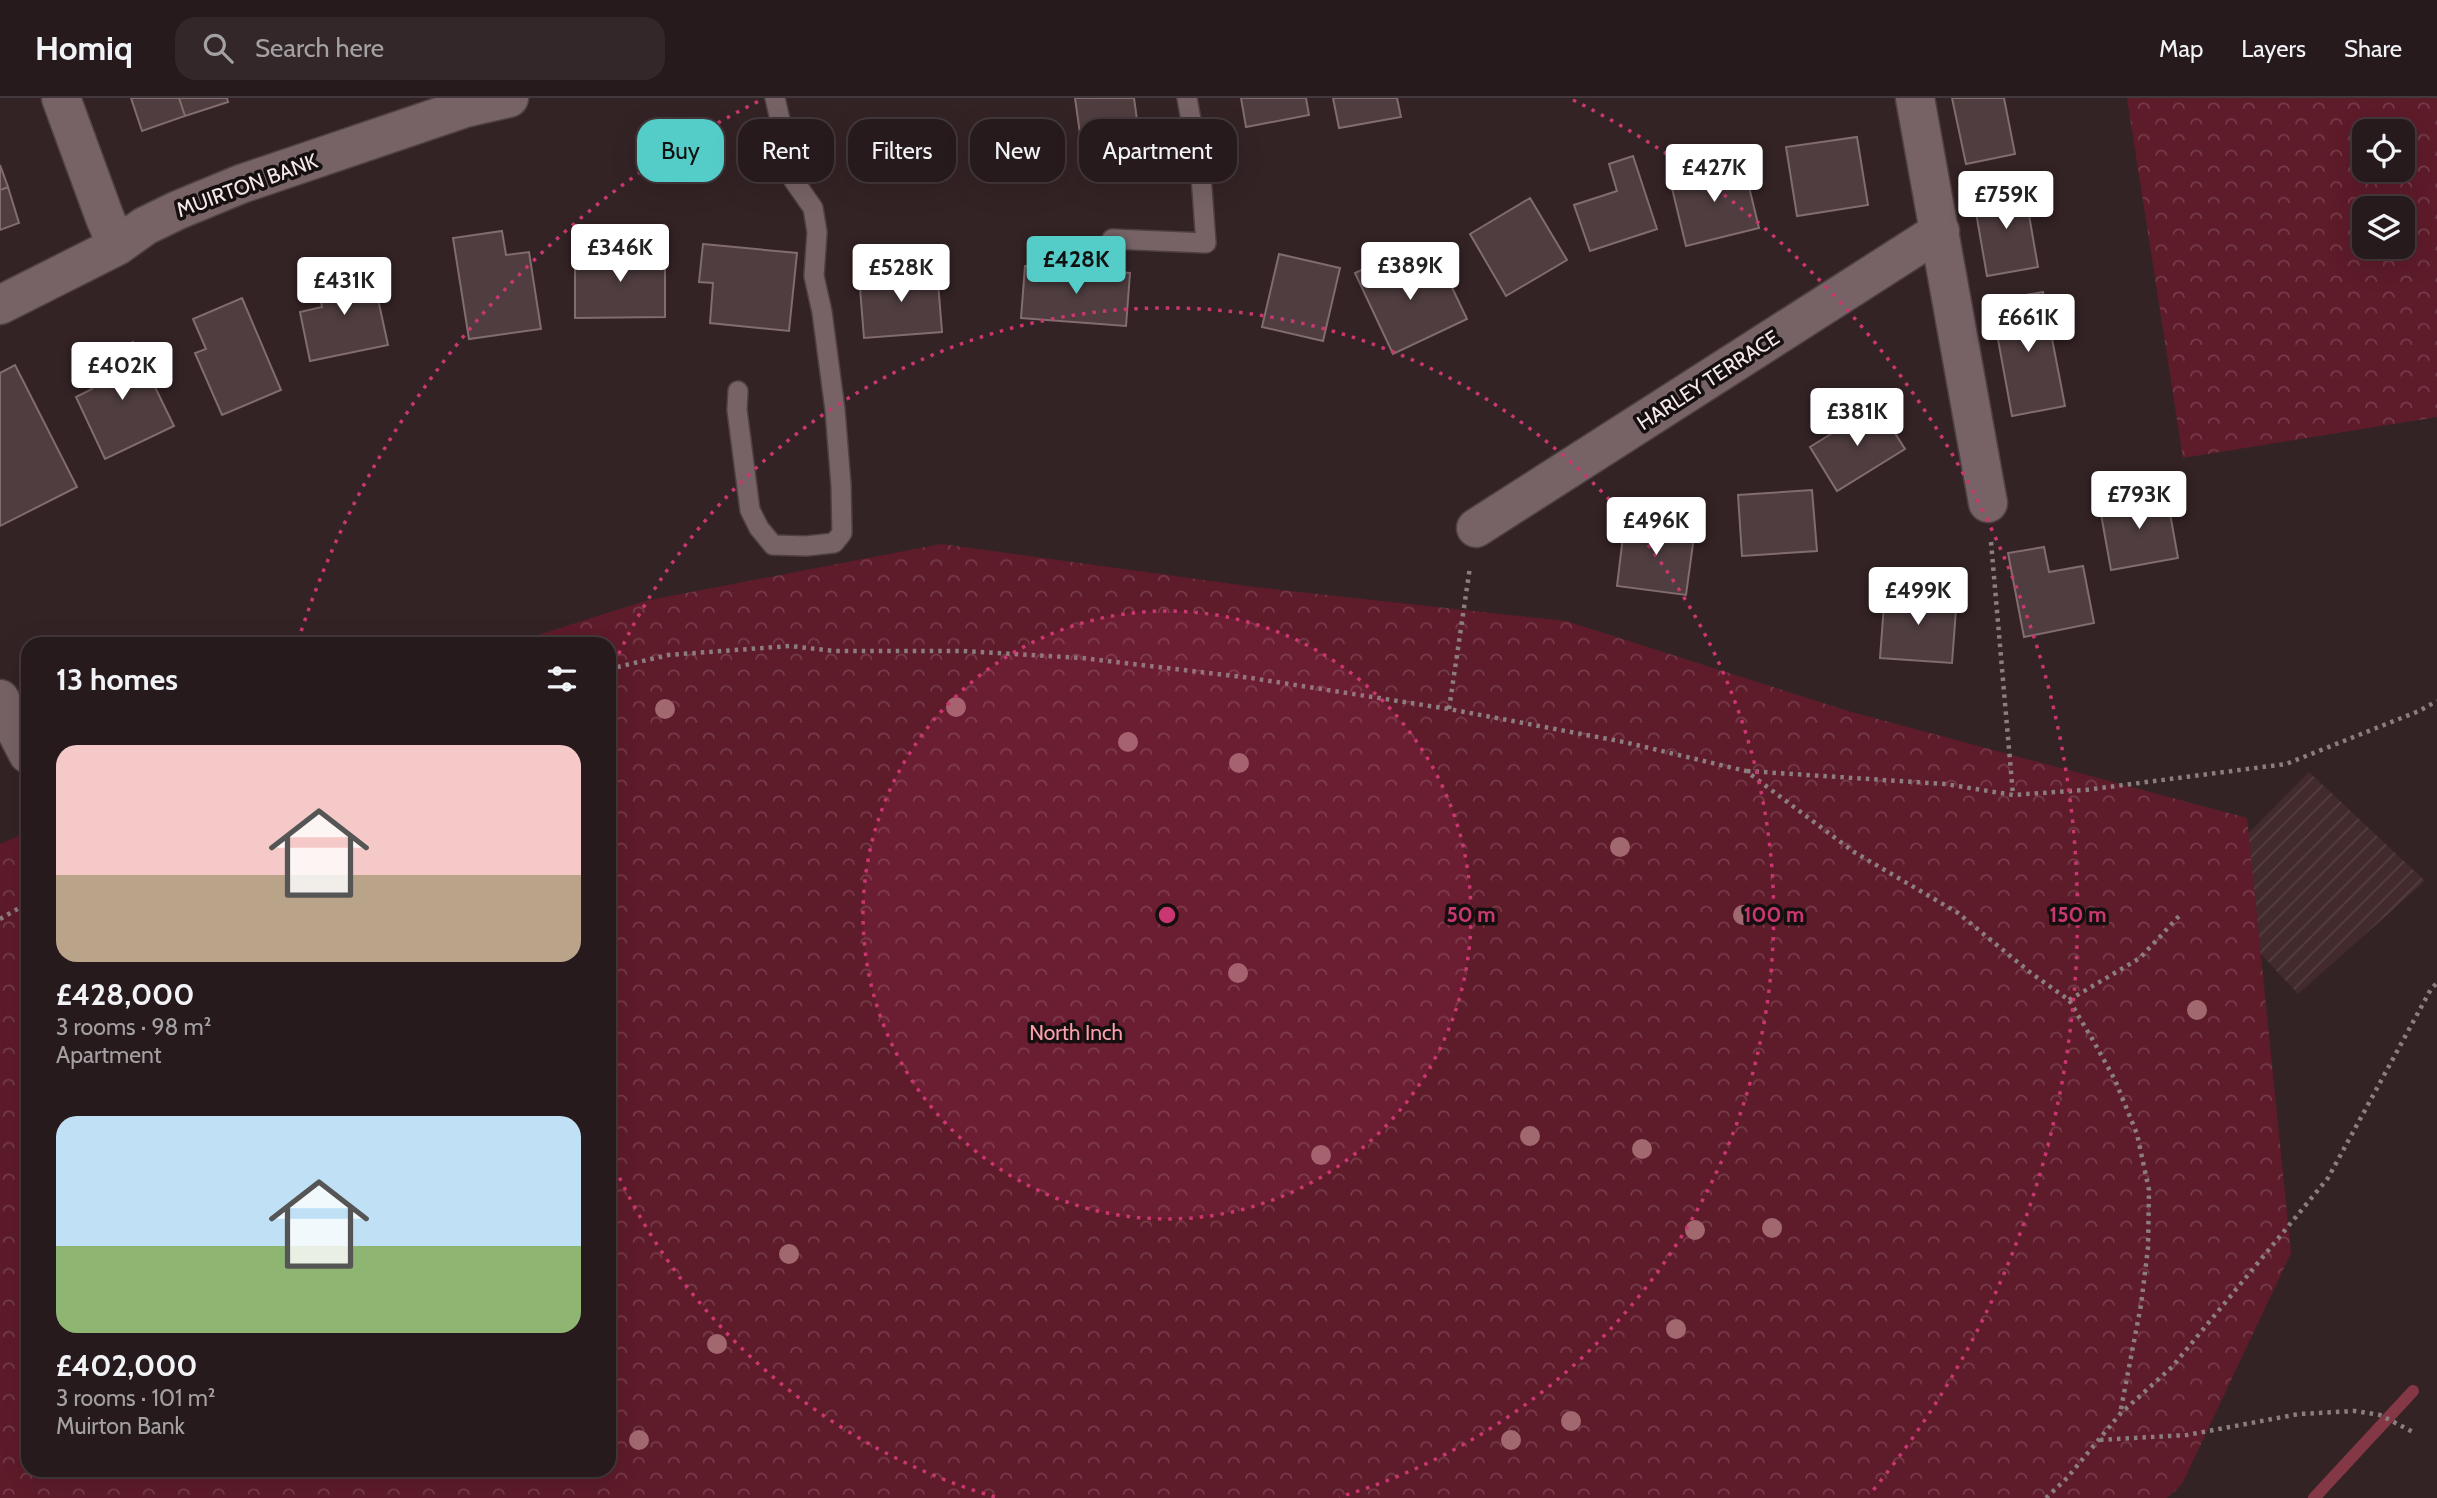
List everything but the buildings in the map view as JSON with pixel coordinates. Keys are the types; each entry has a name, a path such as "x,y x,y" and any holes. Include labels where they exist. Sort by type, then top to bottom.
{"street":[{"path":"61,98 117,246"},
{"name":"MUIRTON BANK","path":"0,305 117,246 145,226 241,184 465,108 509,98"},
{"path":"1915,98 1988,503"},
{"name":"HARLEY TERRACE","path":"1475,528 1940,231"},
{"path":"0,699 21,740"}],"lane":[{"path":"738,391 737,410 744,471 750,510 758,528 773,545 834,543 842,533 842,485 822,312 814,276 817,232 813,208 794,181 775,98"},
{"path":"1112,239 1206,243 1200,176 1187,98"}],"path":[{"path":"1988,503 2014,795"},
{"path":"1449,709 1475,528"},
{"path":"616,667 668,655 790,646 834,650 962,651 1082,658 1225,675 1449,709 1624,742 1746,771 1945,784 2014,795 2085,790 2286,764 2419,711 2437,701"},
{"path":"1746,771 1854,852 1958,913 2068,1000 2115,1080 2137,1134 2148,1190 2148,1248 2141,1305 2120,1415"},
{"path":"0,919 21,907"},
{"path":"2068,1000 2140,958 2180,915"},
{"path":"2046,1498 2067,1478 2120,1415 2172,1367 2328,1178 2431,989 2437,983"},
{"path":"2099,1440 2187,1436 2299,1413 2355,1411 2380,1415 2413,1432"}],"shaded area":[{"path":"2309,772 2425,881 2298,994 2197,885"}],"green space":[{"path":"2127,98 2437,98 2437,417 2183,458"},
{"name":"North Inch","path":"941,544 1255,587 1566,621 1848,711 2247,818 2291,1253 2182,1484 2167,1498 0,1498 0,844 21,835 21,1477 616,1477 616,637 532,637 645,601"}],"waterway":[{"path":"2314,1498 2413,1391"}]}
